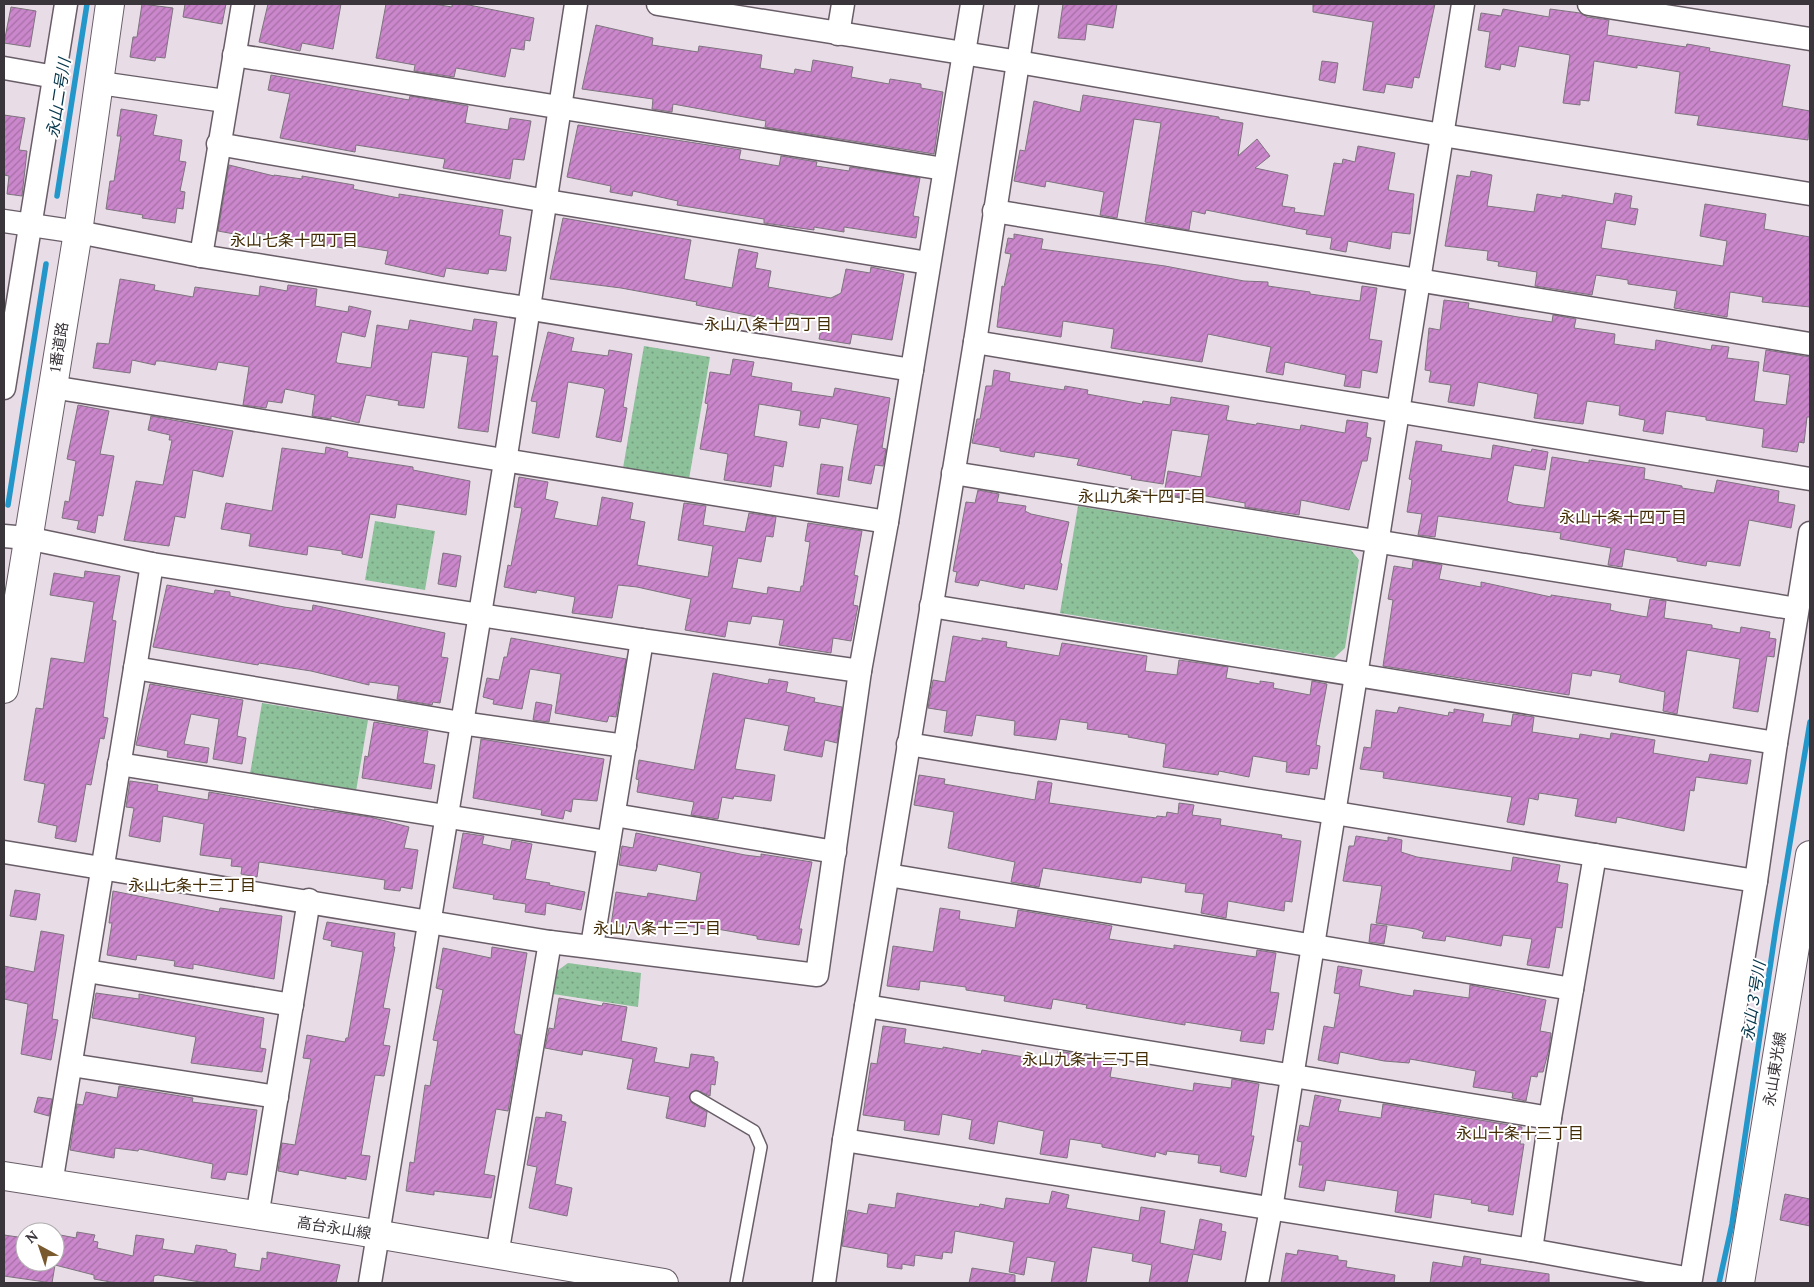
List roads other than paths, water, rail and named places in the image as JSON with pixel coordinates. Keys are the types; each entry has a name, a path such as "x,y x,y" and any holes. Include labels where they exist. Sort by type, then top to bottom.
{"street":[{"path":"4,383 66,4"},
{"name":"1番道路","path":"4,689 15,537 52,387 78,232 110,4"},
{"path":"200,256 243,4"},
{"path":"370,1283 478,615 505,462 547,201 576,4"},
{"path":"658,4 1018,62 1442,136 1810,194"},
{"path":"838,34 842,4"},
{"path":"4,852 309,900 550,942 817,975 860,671 887,522 972,4"},
{"path":"824,1283 844,1140 975,342 1027,4"},
{"path":"1257,1283 1271,1209 1464,4"},
{"path":"1589,4 1810,39"},
{"path":"234,55 944,170"},
{"path":"4,68 55,77"},
{"path":"100,83 225,101"},
{"path":"218,144 547,201 928,263"},
{"path":"994,211 1810,344"},
{"path":"4,222 78,232 200,256 912,370"},
{"path":"975,342 1810,479"},
{"path":"52,387 505,462 887,522"},
{"path":"953,473 1797,610"},
{"path":"844,1140 1531,1250 1691,1279 1810,533"},
{"path":"15,537 152,564 642,640 860,671"},
{"path":"51,1184 152,564"},
{"path":"931,606 1356,673 1776,743"},
{"path":"592,946 642,640"},
{"path":"135,668 461,723 625,746"},
{"path":"908,744 1756,880"},
{"path":"119,764 608,842"},
{"path":"614,816 835,852"},
{"path":"1531,1250 1550,1118 1595,855"},
{"name":"永山東光線","path":"1740,1283 1810,855"},
{"path":"888,875 1572,989"},
{"path":"257,1217 309,900"},
{"path":"497,1256 550,942"},
{"path":"87,971 292,1005"},
{"path":"866,1006 1292,1074 1550,1118"},
{"path":"71,1065 277,1097"},
{"name":"高台永山線","path":"4,1176 378,1235 664,1283"}],"lane":[{"path":"696,1096 754,1131 761,1147 736,1283"}],"waterway":[{"name":"永山二号川","path":"57,196 87,4"},
{"name":"永山二号川","path":"8,505 46,264"},
{"name":"永山３号川","path":"1719,1283 1732,1224 1776,927 1810,722"}],"district":[{"name":"永山七条十四丁目","path":"294,240"},
{"name":"永山八条十四丁目","path":"768,324"},
{"name":"永山九条十四丁目","path":"1142,496"},
{"name":"永山十条十四丁目","path":"1623,517"},
{"name":"永山七条十三丁目","path":"192,885"},
{"name":"永山八条十三丁目","path":"657,928"},
{"name":"永山九条十三丁目","path":"1086,1059"},
{"name":"永山十条十三丁目","path":"1520,1133"}]}
